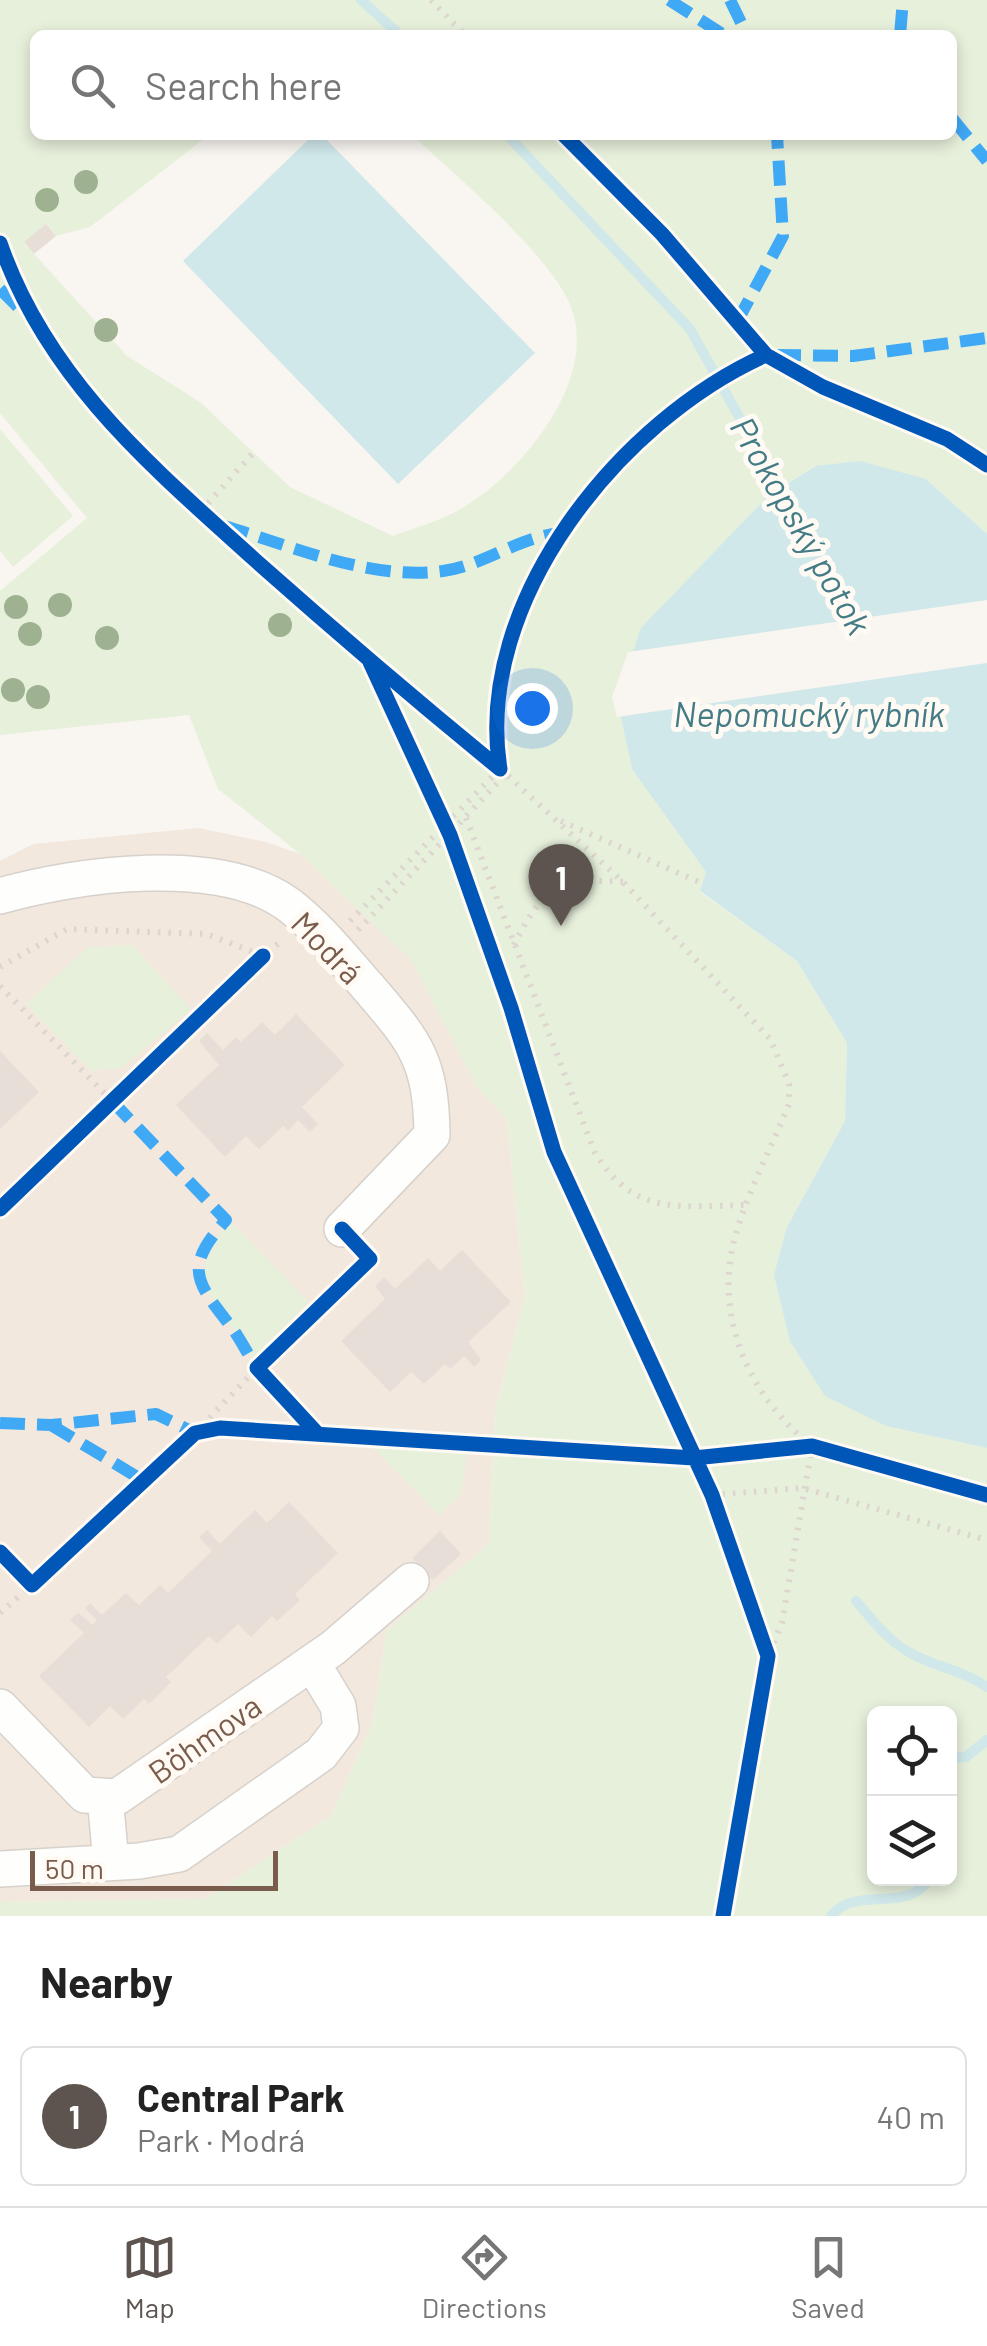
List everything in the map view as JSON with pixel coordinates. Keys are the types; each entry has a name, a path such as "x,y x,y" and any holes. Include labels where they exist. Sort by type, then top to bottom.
{"street":[{"name":"Modrá","path":"0,896 58,879 153,874 244,882 287,904 329,942 416,1043 432,1092 432,1134 342,1229"},
{"name":"Böhmova","path":"106,1796 117,1797 146,1779 312,1663 410,1582"},
{"path":"0,1869 179,1854 321,1754 341,1728 338,1706 312,1663"},
{"path":"8,1728 85,1795 106,1796 110,1862"}],"path":[{"path":"430,0 460,30"},
{"path":"569,140 662,234 766,355 823,387 947,439 987,465"},
{"path":"0,243 33,322 63,369 116,432 370,662 503,771 623,882 749,1012 781,1061 789,1084 790,1104 747,1205 730,1270 735,1332 769,1408 812,1446"},
{"path":"329,942 359,929 466,818 503,771 495,701 520,620 560,533 632,448 708,385 766,355"},
{"path":"202,511 254,452"},
{"path":"370,662 450,835 511,1008 554,1152 719,1513"},
{"path":"380,891 503,771"},
{"path":"466,818 594,1153 613,1182 639,1199 692,1206 747,1205"},
{"path":"555,819 700,882"},
{"path":"513,946 527,919 554,887 570,880 623,882"},
{"path":"0,967 67,928 207,934 263,956"},
{"path":"249,970 279,943 288,953"},
{"path":"0,986 112,1101"},
{"path":"98,1114 126,1088"},
{"path":"182,1445 272,1354"},
{"path":"257,1368 269,1380"},
{"path":"195,1433 220,1428"},
{"path":"765,1675 768,1656 782,1623 812,1446"},
{"path":"792,1448 812,1446 830,1451"},
{"path":"674,1456 703,1476 802,1488 987,1540"},
{"path":"703,1476 714,1456"},
{"path":"0,1613 26,1579 46,1572"},
{"path":"758,1620 768,1656"}],"shaded area":[{"path":"199,828 266,842 300,854 412,960 477,1087 507,1119 525,1297 495,1411 489,1544 387,1630 372,1725 331,1816 205,1899 0,1902 0,861 33,844"}],"green space":[{"path":"0,0 987,0 987,534 926,479 816,466 769,495 617,698 625,728 707,872 700,892 797,961 847,1043 845,1121 787,1227 886,1426 987,1448 987,1916 0,1916 0,1902 205,1899 331,1816 372,1725 387,1630 489,1544 495,1411 525,1297 507,1119 477,1087 411,960 300,854 218,789 189,715 0,735 0,591 87,518 0,413","holes":["30,30 957,30 957,140 417,140 523,240 560,286 571,307 577,336 574,366 563,396 527,452 480,496 457,511 393,536 290,487 200,402 127,356 24,243 46,224 56,236 90,227 203,140 30,140"]},
{"path":"0,429 73,516 13,567 0,551"},
{"path":"132,945 191,1009 121,1068 91,1071 26,1004 88,947"},
{"path":"229,1220 309,1302 252,1360 217,1307 205,1279 206,1263"},
{"path":"370,1444 467,1448 462,1493 439,1515"}],"water":[{"path":"308,140 327,140 535,353 398,484 183,261"},
{"name":"Nepomucký rybník","path":"860,461 926,479 987,534 987,1448 886,1426 825,1396 790,1341 774,1275 787,1227 845,1121 847,1043 797,961 700,891 706,872 632,769 617,698 641,628 769,495 816,466"}],"pier":[{"path":"987,600 987,663 617,717 612,697 628,652"}],"building":[{"path":"46,224 56,236 34,254 24,242"},
{"path":"296,1014 345,1065 302,1107 318,1124 310,1132 298,1120 288,1131 283,1126 259,1149 246,1136 225,1157 176,1105 219,1065 199,1041 207,1033 223,1050 236,1037 241,1042 262,1022 275,1035"},
{"path":"0,1051 39,1092 0,1129"},
{"path":"462,1250 511,1302 468,1342 481,1360 474,1367 464,1356 450,1369 445,1364 424,1384 411,1372 390,1392 341,1341 385,1299 375,1286 384,1277 395,1289 428,1258 440,1271"},
{"path":"289,1502 338,1553 295,1594 300,1600 277,1621 272,1616 251,1637 238,1624 217,1644 209,1636 166,1677 171,1682 149,1704 144,1699 123,1719 110,1706 89,1727 39,1676 84,1633 70,1620 78,1613 93,1625 97,1620 85,1608 90,1603 102,1615 126,1593 139,1605 160,1585 168,1593 212,1551 199,1537 207,1530 220,1544 255,1510 267,1523"},
{"path":"440,1531 461,1554 433,1580 412,1558"}],"waterway":[{"name":"Prokopský potok","path":"361,0 394,30"},
{"name":"Prokopský potok","path":"512,140 690,329 786,501"},
{"path":"856,1601 905,1650 987,1687"},
{"path":"957,1758 966,1757 987,1740"},
{"path":"831,1916 855,1901 896,1898 923,1886"}],"marked path":[{"path":"669,0 716,30"},
{"path":"730,0 745,30"},
{"path":"900,30 903,0"},
{"path":"957,124 987,161"},
{"path":"737,322 783,236 777,140"},
{"path":"0,289 22,311"},
{"path":"776,355 853,356 987,338"},
{"path":"224,526 332,560 416,573 458,568 529,540 560,533"},
{"path":"112,1101 226,1220 203,1252 199,1276 257,1368"},
{"path":"0,1423 51,1425 156,1414 195,1433"},
{"path":"51,1425 144,1481"}],"cycle path":[{"path":"569,140 662,234 766,355 823,387 947,439 987,465"},
{"path":"0,243 20,292 45,337 74,378 141,454 285,587 500,769"},
{"path":"500,769 498,706 510,643 534,582 568,524 611,471 659,424 712,385 766,355"},
{"path":"370,662 450,835 511,1008 554,1152 712,1495 768,1656 723,1916"},
{"path":"0,1209 263,956"},
{"path":"316,1432 257,1368 370,1259 342,1229"},
{"path":"0,1552 32,1585 195,1433 220,1428 694,1458 812,1446 987,1495"}],"place":[{"name":"Central Park","path":"561,926"}]}
